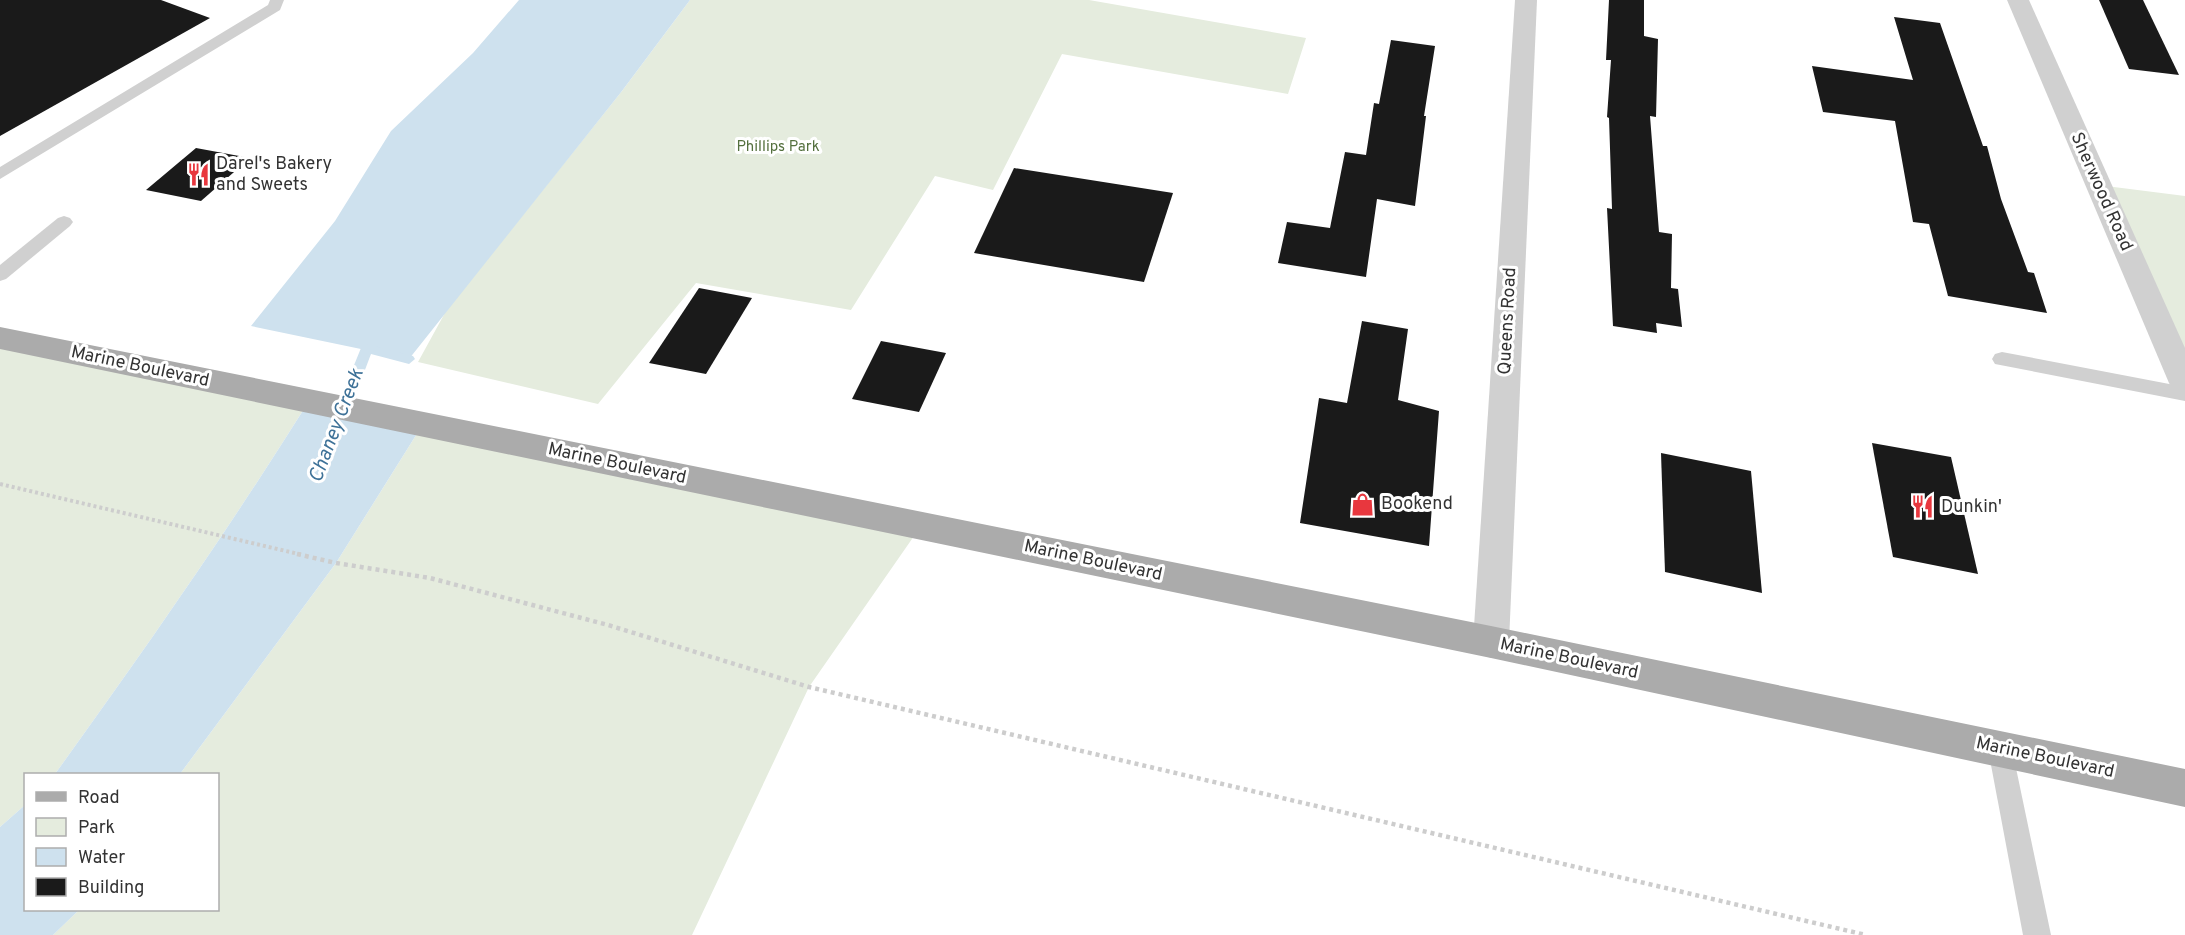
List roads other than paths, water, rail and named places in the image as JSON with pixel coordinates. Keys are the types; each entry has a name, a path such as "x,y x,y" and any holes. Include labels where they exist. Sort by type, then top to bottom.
{"main road":[{"name":"Marine Boulevard","path":"0,338 1491,642 2185,788"}],"street":[{"name":"Queens Road","path":"1491,642 1526,0"},
{"name":"Sherwood Road","path":"2018,0 2185,383"}],"lane":[{"path":"0,174 275,7 277,0"},
{"path":"0,275 64,222"},
{"path":"2002,359 2185,394"},
{"path":"2000,749 2037,935"}],"water":[{"path":"519,0 690,0 622,91 409,359 251,326 335,221 391,131 473,53"},
{"path":"309,401 423,424 336,563 181,773 56,773 185,590"},
{"path":"24,806 24,911 78,911 53,935 0,935 0,827"}],"waterway":[{"name":"Chaney Creek","path":"342,412 367,348 409,359"}],"place":[{"name":"Darel's Bakery and Sweets","path":"198,174"},
{"name":"Bookend","path":"1363,504"},
{"name":"Dunkin'","path":"1923,507"}],"park label":[{"name":"Phillips Park","path":"778,147"}]}
